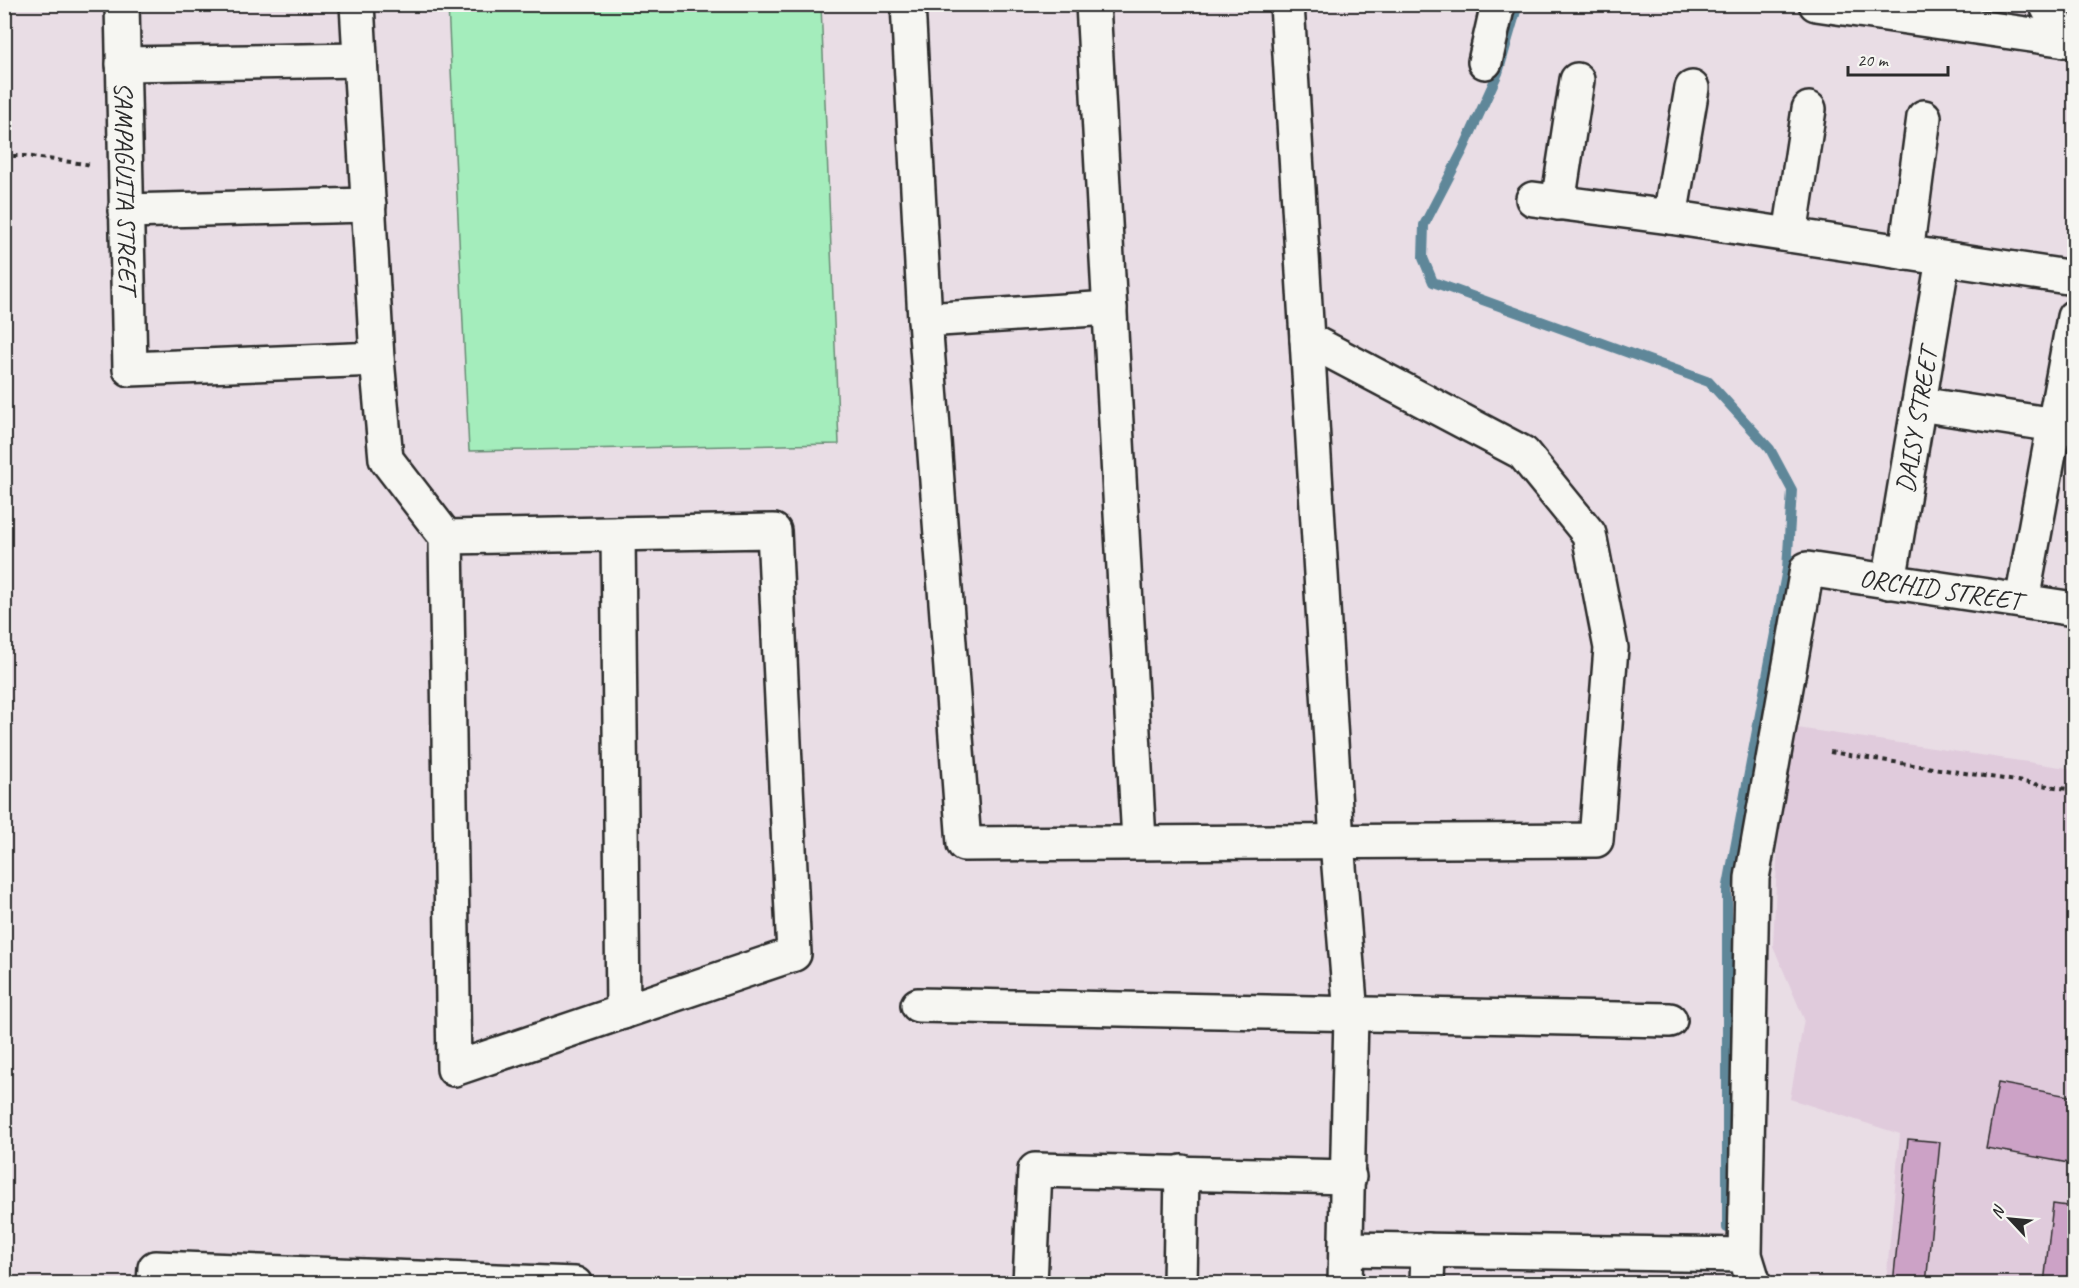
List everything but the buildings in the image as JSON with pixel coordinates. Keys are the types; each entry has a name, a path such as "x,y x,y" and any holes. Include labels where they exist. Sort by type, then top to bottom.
{"street":[{"name":"SAMPAGUITA STREET","path":"122,4 130,369 376,359"},
{"path":"357,4 376,359 386,459 446,537 454,1069 794,954 774,531 446,537"},
{"path":"908,4 924,320 964,844 1139,841 1596,840 1611,648 1589,534 1523,453 1307,339"},
{"path":"1093,4 1139,841"},
{"path":"1287,4 1337,842 1351,1014 1345,1284"},
{"path":"1485,62 1498,4"},
{"path":"1816,4 2070,40"},
{"path":"2046,4 2070,40"},
{"path":"123,64 360,60"},
{"path":"1577,80 1546,201 1670,217 2074,278"},
{"path":"1670,217 1692,88"},
{"path":"1790,235 1809,109"},
{"path":"1905,253 1924,117"},
{"path":"125,211 369,205"},
{"name":"DAISY STREET","path":"1889,582 1943,259"},
{"path":"924,320 1110,308"},
{"path":"2022,602 2065,426 2074,317"},
{"path":"1919,404 2065,426"},
{"path":"618,534 623,1012"},
{"name":"ORCHID STREET","path":"1750,1269 1752,878 1807,569 2074,609"},
{"path":"918,1005 1670,1020"},
{"path":"1030,1284 1035,1170 1348,1177"},
{"path":"1180,1284 1182,1172"},
{"path":"1346,1249 1428,1250 1750,1269"},
{"path":"1427,1284 1428,1250"},
{"path":"154,1284 155,1268 297,1278 575,1284"}],"path":[{"path":"4,156 25,156 124,169"},
{"path":"1830,752 2074,790"}],"shaded area":[{"path":"1797,728 2074,769 2074,1283 1886,1283 1900,1134 1790,1099 1804,1019 1773,946 1778,840"}],"green space":[{"path":"448,5 821,5 839,444 469,451"}],"waterway":[{"path":"1518,4 1498,73 1463,150 1424,225 1423,258 1433,282 1709,382 1770,449 1792,490 1787,569 1727,891 1727,1228"}]}
